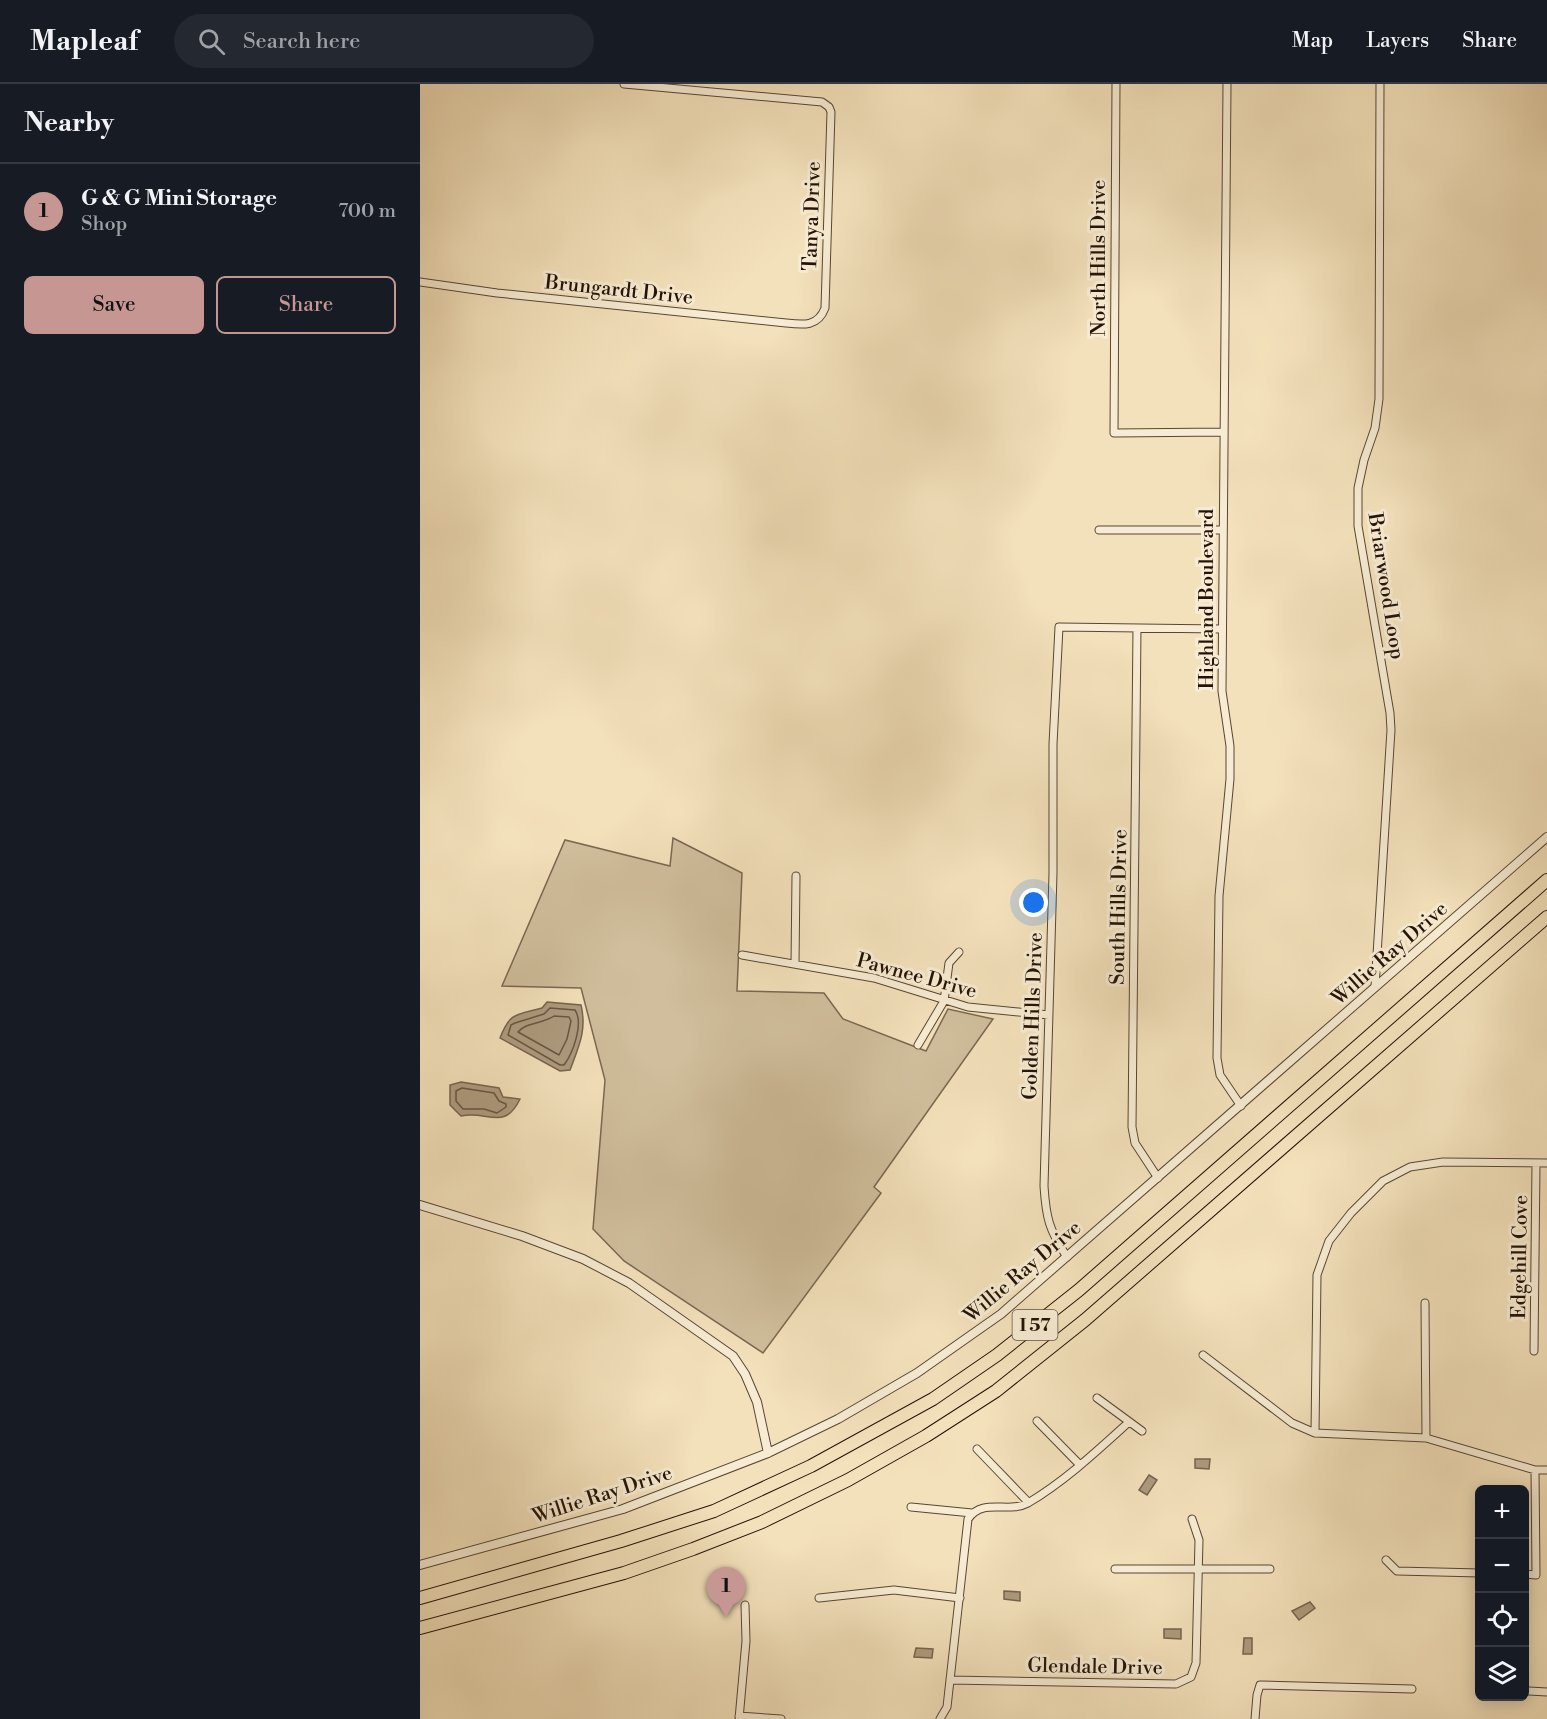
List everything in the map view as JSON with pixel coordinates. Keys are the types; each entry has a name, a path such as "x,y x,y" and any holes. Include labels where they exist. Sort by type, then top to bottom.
{"highway":[{"name":"I 57","path":"420,1598 621,1541 714,1510 811,1466 933,1399 997,1355 1079,1290 1547,880"},
{"name":"I 57","path":"420,1628 624,1573 703,1545 762,1522 848,1480 926,1436 996,1391 1086,1320 1547,917"}],"street":[{"path":"624,84 704,88"},
{"name":"North Hills Drive","path":"1116,84 1114,433 1224,432"},
{"name":"Highland Boulevard","path":"1227,84 1221,691 1230,746 1230,779 1219,896 1217,1058 1220,1075 1241,1107"},
{"name":"Briarwood Loop","path":"1375,987 1391,730 1358,526 1358,488 1364,460 1375,428 1379,399 1380,84"},
{"name":"Tanya Drive","path":"704,88 822,102 829,107 831,112 825,308 816,323"},
{"name":"Brungardt Drive","path":"420,282 497,293 803,325 816,323"},
{"path":"1099,530 1222,530"},
{"name":"Golden Hills Drive","path":"1067,1257 1053,1237 1046,1216 1044,1159 1053,873 1053,744 1059,627 1137,628"},
{"path":"1137,628 1221,628"},
{"name":"South Hills Drive","path":"1137,628 1132,1127 1135,1143 1158,1178"},
{"name":"Willie Ray Drive","path":"420,1565 623,1509 768,1453 838,1419 917,1373 1001,1314 1241,1107 1547,837"},
{"path":"795,964 796,876"},
{"path":"918,1045 944,1001 949,963 959,952"},
{"name":"Pawnee Drive","path":"742,955 874,978 944,1001 980,1009 1049,1015"},
{"path":"1315,1433 1317,1275 1329,1241 1351,1213 1383,1181 1410,1167 1443,1162 1547,1163"},
{"name":"Edgehill Cove","path":"1534,1351 1536,1162"},
{"path":"420,1205 522,1236 583,1259 628,1283 733,1356 745,1374 757,1402 768,1453"},
{"path":"1425,1303 1426,1438"},
{"path":"1203,1355 1292,1423 1315,1433 1426,1438 1535,1470 1547,1470"},
{"path":"1096,1398 1142,1431"},
{"path":"1037,1421 1080,1465"},
{"path":"911,1507 972,1513 984,1507 1016,1506 1028,1502 1063,1479 1129,1422"},
{"path":"977,1449 1028,1502"},
{"path":"1529,1574 1536,1575 1535,1470"},
{"path":"940,1719 947,1707 966,1526 972,1513"},
{"name":"Glendale Drive","path":"950,1680 1176,1684 1191,1677 1196,1663 1199,1540 1192,1519"},
{"path":"1386,1560 1397,1571 1475,1573"},
{"path":"1115,1569 1270,1569"},
{"path":"819,1598 894,1590 960,1598"},
{"path":"745,1605 746,1641 739,1717 781,1719"},
{"path":"1255,1719 1260,1685 1412,1689"},
{"path":"1529,1691 1547,1692"}],"shaded area":[{"path":"673,838 742,873 737,991 824,993 843,1019 926,1051 948,1009 993,1019 874,1187 881,1193 763,1353 624,1261 593,1229 605,1080 581,988 502,986 565,840 670,866"}],"water":[{"path":"547,1002 581,1005 583,1030 570,1070 560,1071 500,1038 511,1019 542,1008"},
{"path":"461,1082 499,1088 503,1097 520,1099 508,1115 495,1118 461,1116 450,1105 450,1085"},
{"path":"1195,1459 1210,1459 1209,1469 1195,1468"},
{"path":"1149,1475 1157,1480 1147,1495 1139,1490"},
{"path":"1004,1591 1020,1592 1020,1601 1004,1599"},
{"path":"1310,1602 1315,1608 1299,1620 1292,1611"},
{"path":"1164,1629 1181,1629 1181,1639 1164,1638"},
{"path":"1244,1638 1252,1638 1252,1654 1243,1654"},
{"path":"916,1648 933,1649 932,1658 914,1657"}],"place":[{"name":"G & G Mini Storage","path":"726,1617"}]}
